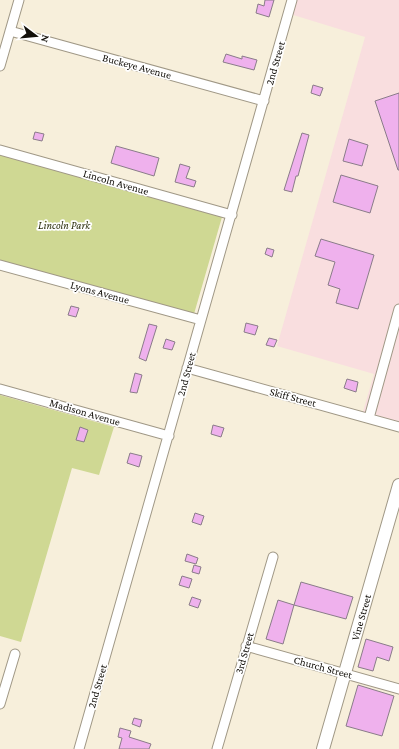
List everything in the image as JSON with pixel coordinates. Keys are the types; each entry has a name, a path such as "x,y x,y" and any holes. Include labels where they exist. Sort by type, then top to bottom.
{"main road":[{"name":"Vine Street","path":"323,749 399,485"}],"street":[{"path":"0,66 19,0"},
{"name":"2nd Street","path":"79,749 292,0"},
{"name":"Buckeye Avenue","path":"10,31 264,101"},
{"name":"Lincoln Avenue","path":"0,150 232,215"},
{"name":"Lyons Avenue","path":"0,265 201,320"},
{"path":"369,418 399,309"},
{"name":"Skiff Street","path":"187,368 399,427"},
{"name":"Madison Avenue","path":"0,388 169,436"},
{"name":"3rd Street","path":"217,749 273,557"},
{"name":"Church Street","path":"246,646 399,689"},
{"path":"0,704 14,654"}],"shaded area":[{"path":"294,0 399,0 399,425 362,415 374,374 277,346 365,37 290,14"}],"green space":[{"name":"Lincoln Park","path":"0,154 222,217 194,314 0,260"},
{"path":"0,395 114,427 99,475 72,468 21,642 0,636"}],"building":[{"path":"265,0 274,0 269,17 256,13 258,4 264,6"},
{"path":"226,54 242,59 242,56 257,60 254,70 223,62"},
{"path":"313,85 323,88 320,96 311,93"},
{"path":"399,93 399,170 398,170 375,101"},
{"path":"35,132 44,134 42,141 33,139"},
{"path":"302,133 309,135 292,192 284,190"},
{"path":"349,139 368,145 362,166 343,161"},
{"path":"116,146 159,158 154,176 111,163"},
{"path":"180,164 190,167 186,178 196,181 194,187 175,182"},
{"path":"341,175 378,186 370,213 333,202"},
{"path":"321,239 374,255 358,309 336,303 340,289 328,285 335,262 315,256"},
{"path":"267,248 274,250 272,257 265,254"},
{"path":"71,306 79,308 76,317 68,315"},
{"path":"246,323 258,326 255,335 244,332"},
{"path":"149,324 157,326 146,361 139,358"},
{"path":"269,338 277,340 274,347 266,345"},
{"path":"166,339 175,342 172,350 163,348"},
{"path":"135,373 142,375 137,393 130,392"},
{"path":"347,379 358,382 356,392 344,388"},
{"path":"213,425 224,428 221,437 211,434"},
{"path":"80,427 88,430 84,442 76,440"},
{"path":"130,453 142,456 139,467 127,463"},
{"path":"195,513 204,516 201,525 192,522"},
{"path":"187,554 198,558 196,564 185,561"},
{"path":"194,565 201,567 199,574 192,572"},
{"path":"182,576 192,579 189,588 179,585"},
{"path":"301,582 353,597 346,619 294,605"},
{"path":"192,597 201,600 198,608 189,605"},
{"path":"278,600 294,605 283,644 266,639"},
{"path":"366,639 393,647 389,661 377,657 373,671 358,667"},
{"path":"358,685 394,696 382,736 346,726"},
{"path":"134,718 142,720 140,727 132,724"},
{"path":"120,728 131,731 129,737 151,744 149,749 119,749 122,738 118,737"}]}
